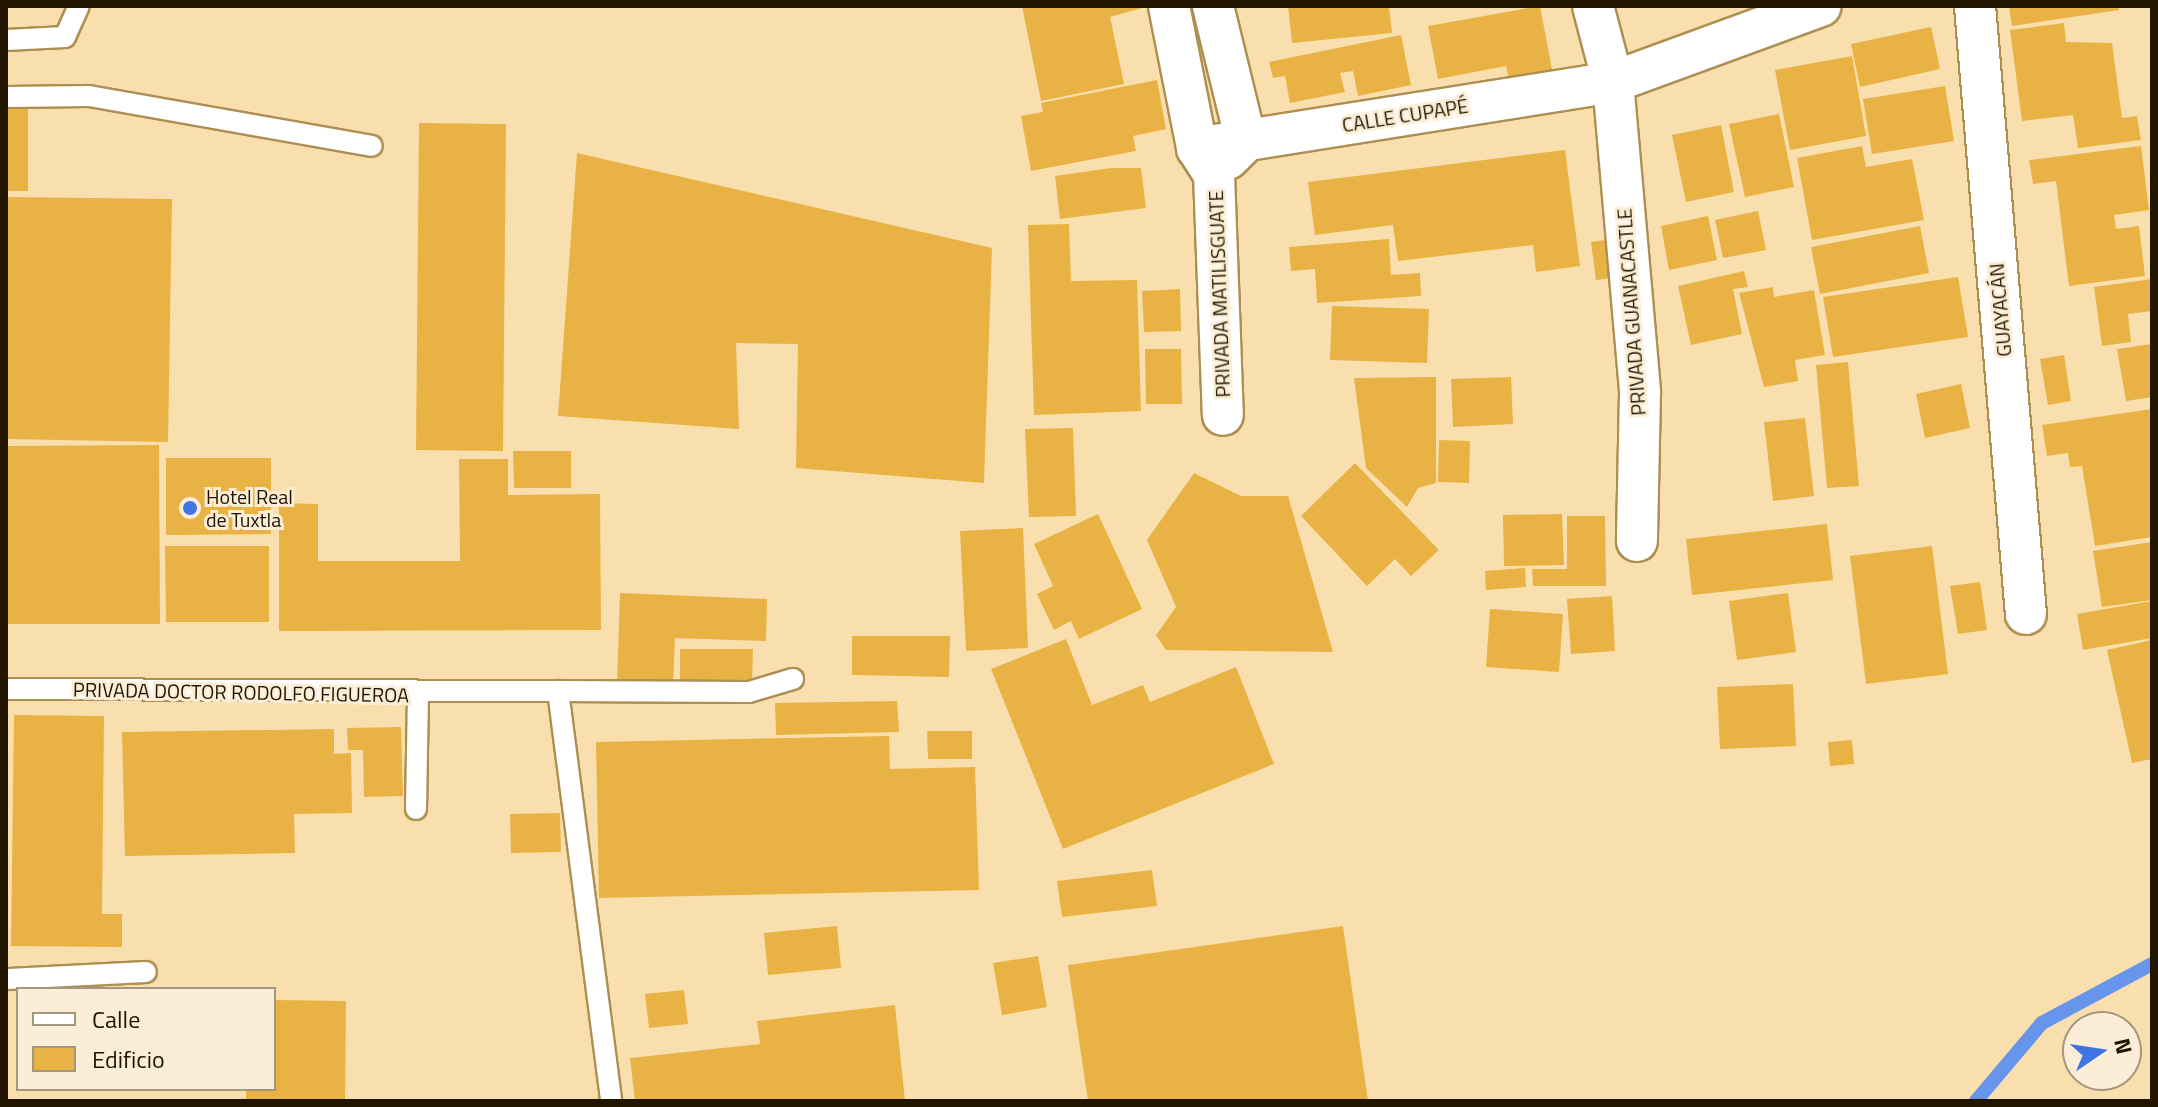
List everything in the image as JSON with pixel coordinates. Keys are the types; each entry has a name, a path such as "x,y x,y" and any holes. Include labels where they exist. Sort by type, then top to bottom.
{"street":[{"name":"PRIVADA MATILISGUATE","path":"1169,6 1206,161 1223,415"},
{"path":"1213,6 1246,141"},
{"name":"PRIVADA GUANACASTLE","path":"1593,6 1613,82 1640,393 1637,541"},
{"name":"CALLE CUPAPÉ","path":"1206,161 1246,141 1613,82 1821,6"},
{"name":"GUAYACÁN","path":"1975,6 2026,614"}],"lane":[{"path":"6,40 65,37 79,6"},
{"path":"6,97 89,96 372,146"},
{"name":"PRIVADA DOCTOR RODOLFO FIGUEROA","path":"6,689 418,695 476,686 558,691 749,692 793,679"},
{"path":"558,691 611,1101"},
{"path":"416,809 418,695"},
{"path":"6,979 146,972"}],"building":[{"path":"1022,6 1149,6 1110,17 1124,84 1041,101"},
{"path":"1288,6 1389,6 1392,33 1292,43"},
{"path":"1540,6 1554,80 1511,88 1506,66 1438,79 1428,26"},
{"path":"2009,6 2118,6 2119,10 2012,26"},
{"path":"2064,23 2066,42 2112,43 2122,118 2137,116 2141,140 2078,148 2073,115 2022,121 2010,30"},
{"path":"1931,27 1940,69 1860,87 1851,44"},
{"path":"1401,35 1411,85 1358,96 1353,71 1340,73 1345,92 1290,103 1285,76 1273,78 1269,62"},
{"path":"1852,56 1866,136 1790,150 1775,70"},
{"path":"1157,80 1166,129 1133,136 1136,151 1031,171 1021,116 1043,112 1041,103"},
{"path":"1945,86 1954,141 1872,154 1863,99"},
{"path":"6,100 28,100 28,191 6,191"},
{"path":"1779,114 1794,187 1745,197 1729,124"},
{"path":"419,123 506,124 503,451 416,450"},
{"path":"1721,125 1734,192 1686,202 1672,135"},
{"path":"1862,146 1866,167 1912,159 1924,220 1812,240 1797,158"},
{"path":"2141,146 2149,210 2114,215 2116,229 2139,226 2145,276 2069,286 2056,181 2033,184 2029,160"},
{"path":"1565,150 1580,266 1536,272 1533,245 1398,261 1393,225 1315,235 1308,182"},
{"path":"577,153 992,248 984,483 796,468 798,344 736,343 739,429 558,416"},
{"path":"1111,168 1141,168 1146,208 1060,219 1055,176"},
{"path":"6,197 172,199 168,442 6,439"},
{"path":"1758,211 1766,250 1723,258 1715,220"},
{"path":"1708,216 1717,260 1669,270 1661,226"},
{"path":"1069,224 1071,281 1137,280 1141,411 1034,415 1028,225"},
{"path":"1920,226 1929,273 1820,294 1811,247"},
{"path":"1389,239 1391,275 1420,273 1421,296 1317,303 1315,269 1291,271 1289,247"},
{"path":"1613,239 1619,277 1596,280 1591,242"},
{"path":"1744,271 1748,287 1733,289 1742,334 1691,345 1678,286"},
{"path":"1958,277 1968,337 1833,357 1823,297"},
{"path":"2152,279 2152,311 2128,314 2131,342 2102,346 2094,287"},
{"path":"1773,287 1774,297 1814,290 1825,355 1795,360 1798,381 1764,387 1739,293"},
{"path":"1180,289 1181,331 1144,332 1142,291"},
{"path":"1332,306 1429,309 1427,363 1330,360"},
{"path":"2152,344 2152,397 2126,401 2117,349"},
{"path":"1145,349 1181,349 1182,404 1146,404"},
{"path":"2064,355 2071,401 2048,405 2040,359"},
{"path":"1848,362 1859,486 1827,488 1816,365"},
{"path":"1436,377 1436,483 1418,488 1407,507 1366,468 1354,378"},
{"path":"1511,377 1513,424 1453,427 1451,379"},
{"path":"1961,384 1970,428 1925,438 1916,394"},
{"path":"2152,409 2152,537 2095,546 2082,466 2070,467 2068,453 2047,456 2042,425"},
{"path":"1805,418 1814,496 1773,501 1764,422"},
{"path":"1073,428 1076,516 1029,517 1025,429"},
{"path":"1439,440 1470,441 1469,483 1438,482"},
{"path":"159,445 160,624 6,624 6,446"},
{"path":"513,451 571,451 571,488 514,488"},
{"path":"166,458 271,458 271,534 166,535"},
{"path":"459,459 508,459 508,495 600,494 601,630 279,631 279,503 318,504 318,561 460,561"},
{"path":"1355,463 1439,550 1411,576 1395,559 1367,586 1301,516"},
{"path":"1194,473 1241,496 1288,496 1333,652 1166,650 1156,635 1176,607 1147,540"},
{"path":"1098,514 1142,609 1079,639 1071,621 1054,630 1037,594 1053,586 1034,544"},
{"path":"1562,514 1564,565 1504,566 1503,515"},
{"path":"1567,516 1605,516 1606,586 1533,586 1532,569 1567,569"},
{"path":"1827,524 1833,580 1692,595 1686,539"},
{"path":"1023,528 1028,648 966,651 960,531"},
{"path":"2152,542 2152,600 2102,607 2093,551"},
{"path":"165,546 269,546 269,622 166,622"},
{"path":"1932,546 1948,674 1866,684 1850,556"},
{"path":"1525,568 1526,587 1486,590 1485,571"},
{"path":"1980,582 1987,630 1958,634 1950,586"},
{"path":"620,593 767,599 766,641 675,638 673,688 617,686"},
{"path":"1788,593 1796,652 1737,660 1729,601"},
{"path":"1612,596 1615,651 1571,654 1567,599"},
{"path":"2152,601 2152,638 2083,650 2077,614"},
{"path":"1490,609 1563,614 1559,672 1486,667"},
{"path":"852,636 950,636 949,677 852,675"},
{"path":"1066,639 1092,705 1143,685 1150,702 1236,667 1274,764 1063,849 991,669"},
{"path":"2152,640 2152,759 2132,763 2107,650"},
{"path":"680,649 753,649 752,687 680,687"},
{"path":"1793,684 1796,746 1720,749 1717,687"},
{"path":"897,701 899,732 776,735 775,703"},
{"path":"14,715 104,716 102,914 122,914 122,947 11,946"},
{"path":"401,727 403,796 364,797 363,750 348,750 347,728"},
{"path":"334,729 334,754 351,753 352,813 294,814 295,853 125,856 122,732"},
{"path":"927,731 972,731 972,759 928,759"},
{"path":"889,736 890,769 975,767 979,890 599,898 596,742"},
{"path":"1852,740 1854,764 1830,766 1828,742"},
{"path":"560,813 561,852 511,853 510,814"},
{"path":"1152,870 1157,906 1062,917 1057,881"},
{"path":"837,926 841,968 768,975 764,933"},
{"path":"1343,926 1368,1101 1088,1101 1068,965"},
{"path":"1038,956 1047,1007 1002,1015 993,963"},
{"path":"684,990 688,1024 649,1028 645,994"},
{"path":"276,1000 346,1001 345,1101 246,1101 246,1091 276,1091"},
{"path":"895,1005 905,1101 635,1101 630,1058 760,1044 757,1021"}],"waterway":[{"path":"1976,1101 2042,1023 2152,964"}],"place":[{"name":"Hotel Real de Tuxtla","path":"190,508"}]}
